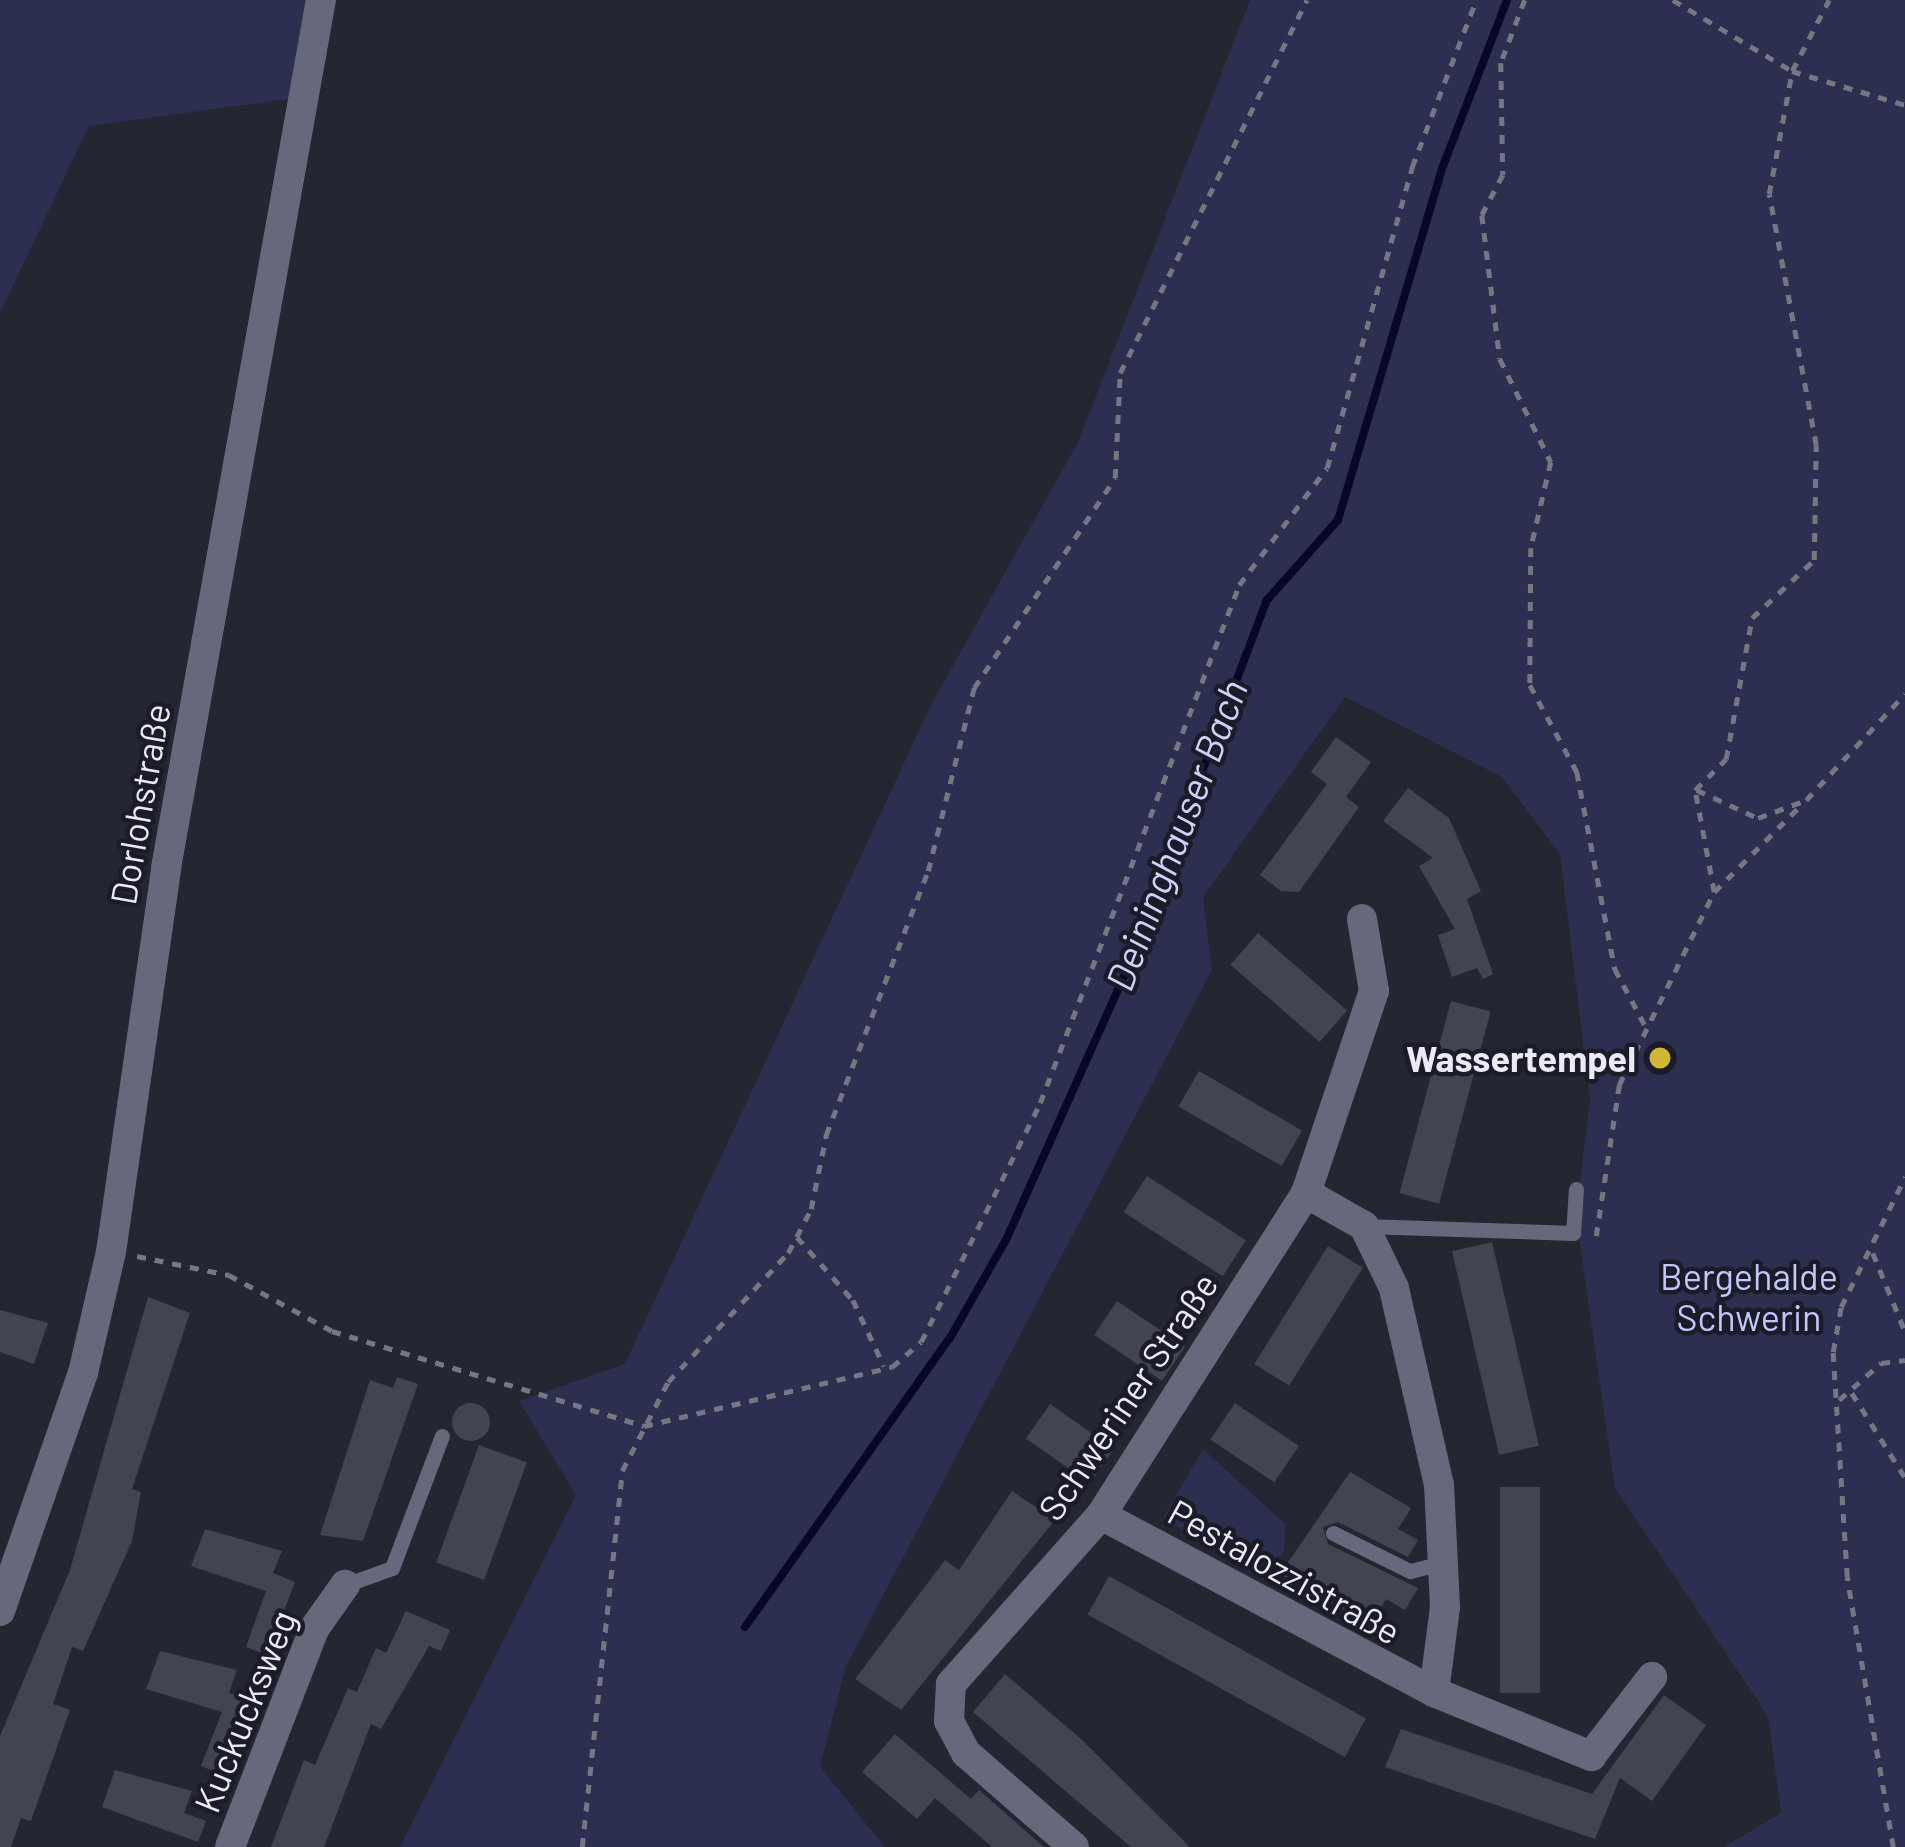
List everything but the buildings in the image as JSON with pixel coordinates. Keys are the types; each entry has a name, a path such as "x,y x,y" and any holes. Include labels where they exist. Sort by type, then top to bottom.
{"street":[{"name":"Dorlohstraße","path":"0,1611 83,1373 111,1252 166,868 321,0"},
{"name":"Schweriner Straße","path":"1074,1847 966,1753 949,1721 951,1684 1101,1515 1306,1193 1373,991 1362,919"},
{"path":"1306,1193 1364,1226"},
{"name":"Pestalozzistraße","path":"1364,1226 1399,1310 1439,1485 1442,1563 1434,1692"},
{"name":"Pestalozzistraße","path":"1101,1515 1434,1692 1591,1756 1652,1677"},
{"name":"Kuckucksweg","path":"230,1847 314,1629 345,1586"}],"lane":[{"path":"1364,1226 1573,1233 1576,1189"},
{"name":"Kuckucksweg","path":"345,1586 392,1568 442,1436"},
{"path":"1333,1533 1410,1571 1442,1563"}],"path":[{"path":"582,1847 607,1545 644,1426 724,1309 797,1237 928,871 974,688 1115,478 1120,373 1307,0"},
{"path":"126,1255 229,1275 352,1338 644,1426 892,1366 921,1342 1040,1103 1239,584 1327,468 1412,167 1476,0"},
{"path":"1525,0 1501,63 1503,176 1482,215 1500,359 1551,462 1531,548 1530,685 1577,772 1609,946 1646,1027"},
{"path":"1672,0 1792,71 1905,105"},
{"path":"1695,790 1726,759 1752,618 1814,560 1816,445 1769,194 1792,71 1829,0"},
{"path":"1559,1233 1585,1252 1602,1223 1619,1085 1714,892 1905,694"},
{"path":"1695,790 1714,892"},
{"path":"1695,790 1758,818 1806,800"},
{"path":"1893,1847 1847,1577 1837,1401 1841,1306 1905,1177"},
{"path":"797,1237 854,1300 880,1366 892,1366"},
{"path":"1872,1251 1905,1331"},
{"path":"1837,1401 1852,1394 1857,1378 1905,1360"},
{"path":"1852,1394 1905,1477"}],"green space":[{"path":"0,0 321,0 303,97 89,126 0,313"},
{"name":"Bergehalde Schwerin","path":"1250,0 1905,0 1905,1847 1724,1847 1781,1813 1768,1716 1615,1488 1576,1217 1590,1099 1560,854 1502,777 1345,697 1203,897 1212,970 846,1666 820,1767 885,1847 400,1847 576,1495 519,1401 625,1364 931,705 1078,442"},
{"path":"1203,1449 1285,1524 1284,1551 1264,1580 1163,1518"}],"waterway":[{"name":"Deininghauser Bach","path":"745,1627 950,1338 1006,1240 1127,970 1267,600 1338,520 1443,166 1507,0"}],"place":[{"name":"Wassertempel","path":"1660,1058"}]}
